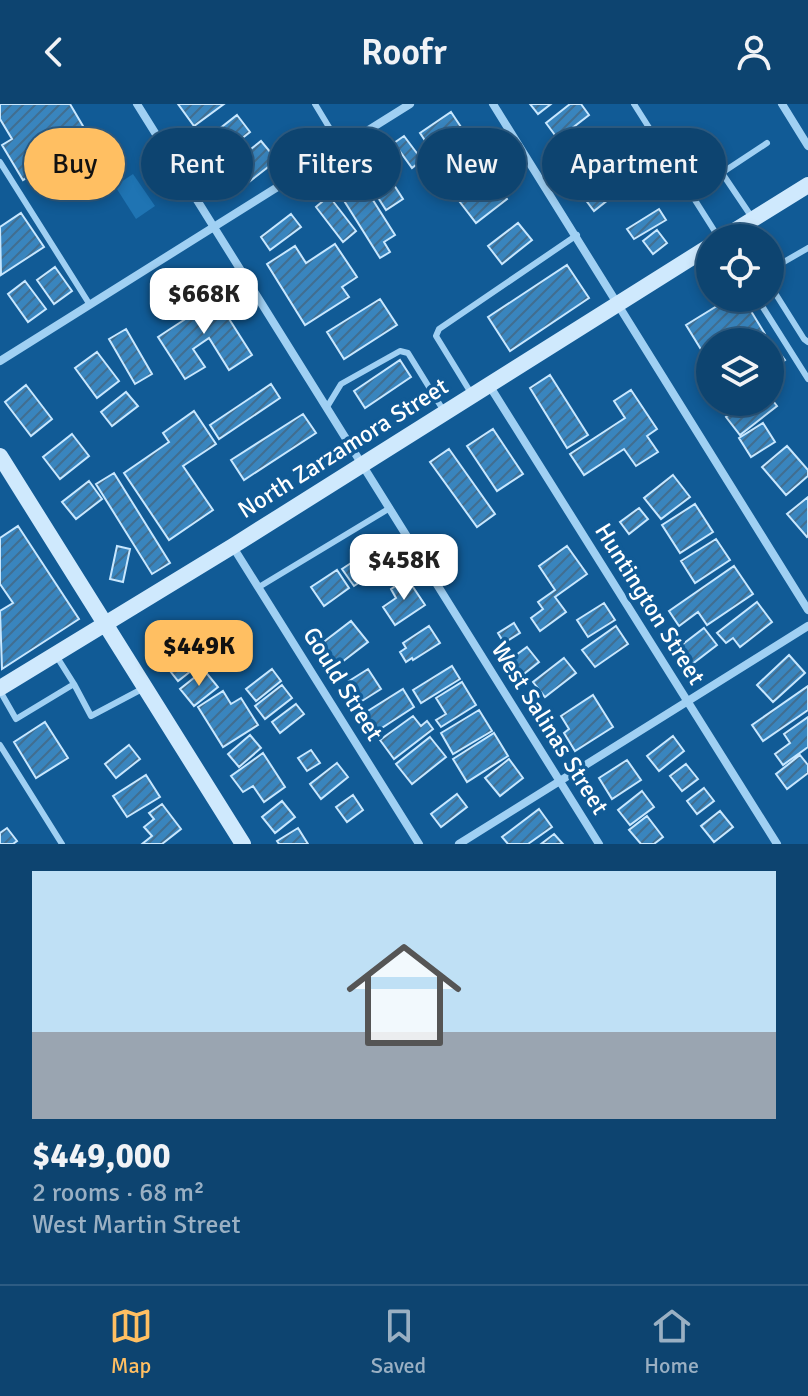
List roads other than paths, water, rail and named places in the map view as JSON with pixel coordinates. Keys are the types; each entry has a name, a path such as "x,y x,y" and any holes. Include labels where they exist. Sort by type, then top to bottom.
{"main road":[{"path":"753,224 808,185"},
{"name":"North Zarzamora Street","path":"0,689 696,255"},
{"path":"0,456 243,844"}],"street":[{"name":"West Salinas Street","path":"137,104 599,844"},
{"path":"371,128 410,104"},
{"path":"493,104 808,610"},
{"path":"782,104 808,146"},
{"path":"0,361 269,192"},
{"name":"Huntington Street","path":"489,385 777,844"},
{"name":"Gould Street","path":"233,546 419,844"},
{"path":"459,844 808,626"}],"lane":[{"path":"315,104 330,128"},
{"path":"634,104 712,224"},
{"path":"726,170 767,143"},
{"path":"0,162 90,305"},
{"path":"726,182 745,224"},
{"path":"472,395 436,336 439,329 577,235"},
{"path":"784,262 808,248"},
{"path":"784,306 808,342"},
{"path":"766,312 808,379"},
{"path":"327,407 341,384 400,351 408,353 445,413"},
{"path":"259,587 390,508"},
{"path":"56,654 91,716 145,687"},
{"path":"0,689 16,719 74,684"},
{"path":"0,745 62,844"}]}
